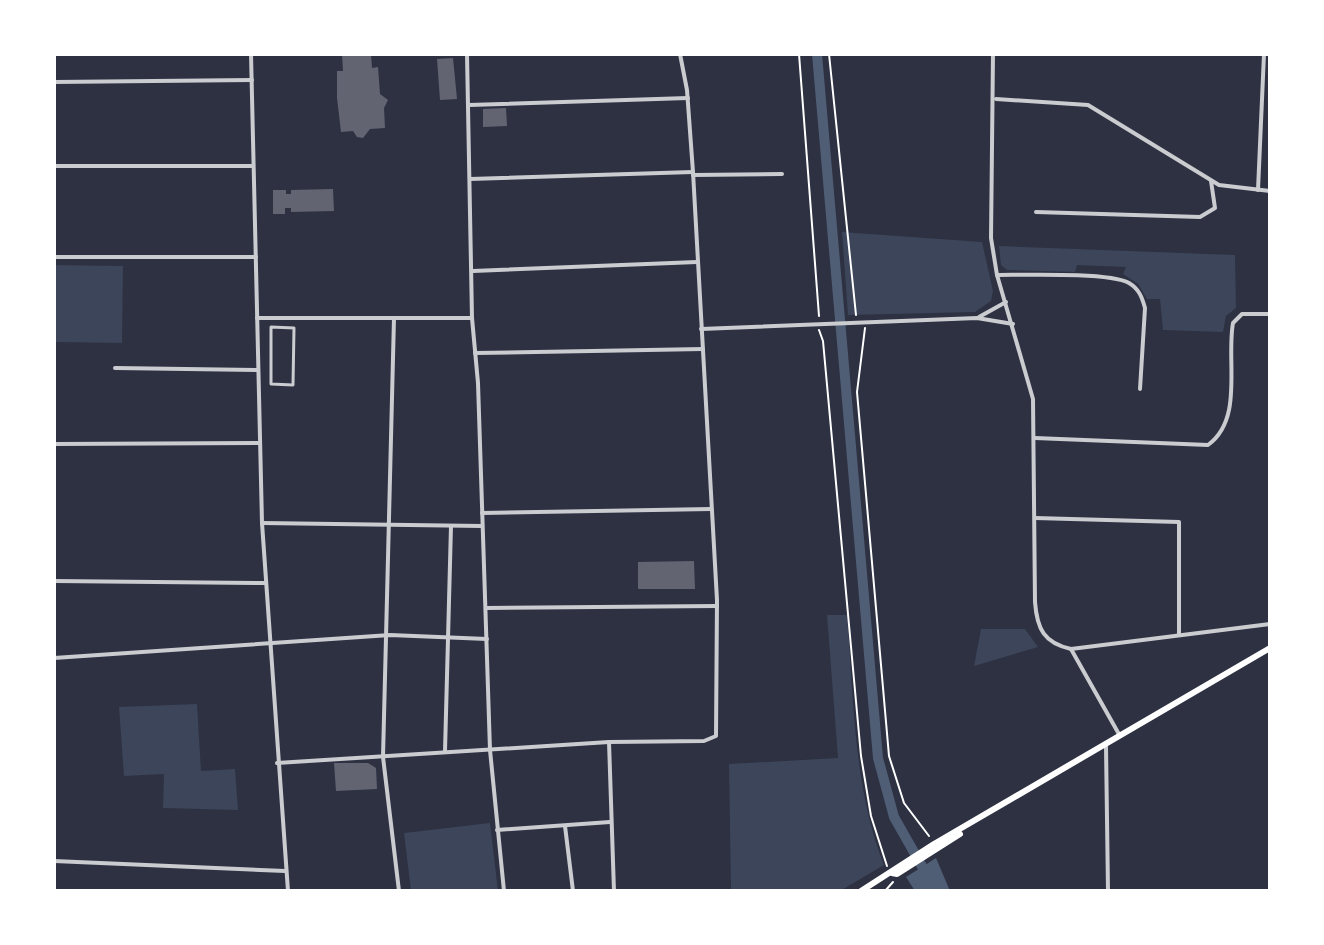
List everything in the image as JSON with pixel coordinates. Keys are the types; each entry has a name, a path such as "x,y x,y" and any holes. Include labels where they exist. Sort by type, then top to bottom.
{"main road":[{"path":"861,891 891,873 897,874 934,845 1270,648"}],"street":[{"path":"251,54 262,523 268,645 288,891"},
{"path":"467,54 472,318 490,750 504,891"},
{"path":"277,763 609,742 704,741 716,736 717,606 712,509 688,98 680,54"},
{"path":"993,54 995,99 991,238 997,275 1033,399 1036,621 1046,639 1071,649 1270,624"},
{"path":"1258,190 1264,54"},
{"path":"54,82 252,80"},
{"path":"469,105 688,98"},
{"path":"995,99 1088,105 1211,181 1226,187 1270,191"},
{"path":"54,166 253,166"},
{"path":"470,179 782,174"},
{"path":"1036,212 1200,217 1215,208 1211,181"},
{"path":"54,257 256,257"},
{"path":"473,271 697,262"},
{"path":"997,275 1110,278 1131,284 1142,298 1145,308 1140,389"},
{"path":"977,318 1006,302"},
{"path":"1035,438 1208,445 1226,424 1232,328 1242,314 1270,314"},
{"path":"257,318 472,318"},
{"path":"394,318 383,757 399,891"},
{"path":"701,329 977,318 1013,324"},
{"path":"271,327 294,328 293,385 271,384 271,327"},
{"path":"475,353 703,349"},
{"path":"115,368 258,370"},
{"path":"54,444 259,443"},
{"path":"482,513 712,509"},
{"path":"1035,518 1179,522 1179,635"},
{"path":"262,523 482,526"},
{"path":"445,751 451,526"},
{"path":"54,581 266,583"},
{"path":"486,608 717,606"},
{"path":"54,658 386,635 487,639"},
{"path":"1071,649 1121,738"},
{"path":"609,742 614,891"},
{"path":"1106,746 1108,891"},
{"path":"497,830 611,822"},
{"path":"565,826 573,891"},
{"path":"54,861 285,871"}],"path":[{"path":"799,54 820,324 862,767 871,816 891,873 885,891"},
{"path":"829,54 856,317 865,317 857,392 889,756 904,803 934,845"},
{"path":"890,891 904,891"}],"shaded area":[{"path":"842,232 982,242 993,291 991,301 975,312 848,315"},
{"path":"999,246 1235,255 1236,308 1226,316 1223,332 1163,330 1160,299 1147,299 1138,284 1123,274 1126,267 1077,265 1075,272 1007,270 1001,265"},
{"path":"54,265 123,266 122,343 54,342"},
{"path":"827,615 847,615 861,774 866,805 884,865 840,891 731,891 729,764 838,758"},
{"path":"981,629 1025,629 1038,647 974,666"},
{"path":"197,704 201,771 235,769 238,810 163,808 164,774 124,776 119,707"},
{"path":"490,823 498,891 411,891 404,833"},
{"path":"936,858 950,891 915,891 906,877"}],"building":[{"path":"342,54 371,54 372,68 378,67 380,94 388,100 384,108 385,128 370,129 363,138 357,137 353,131 341,132 337,71 343,71"},
{"path":"453,58 457,99 440,100 437,59"},
{"path":"506,108 507,126 483,127 483,109"},
{"path":"333,189 334,211 291,212 291,208 285,208 285,214 273,214 273,190 286,190 286,194 291,194 291,190"},
{"path":"694,561 695,589 638,589 638,562"},
{"path":"334,763 368,763 376,768 377,789 336,791"}],"waterway":[{"path":"817,54 878,758 894,817 936,891"}]}
